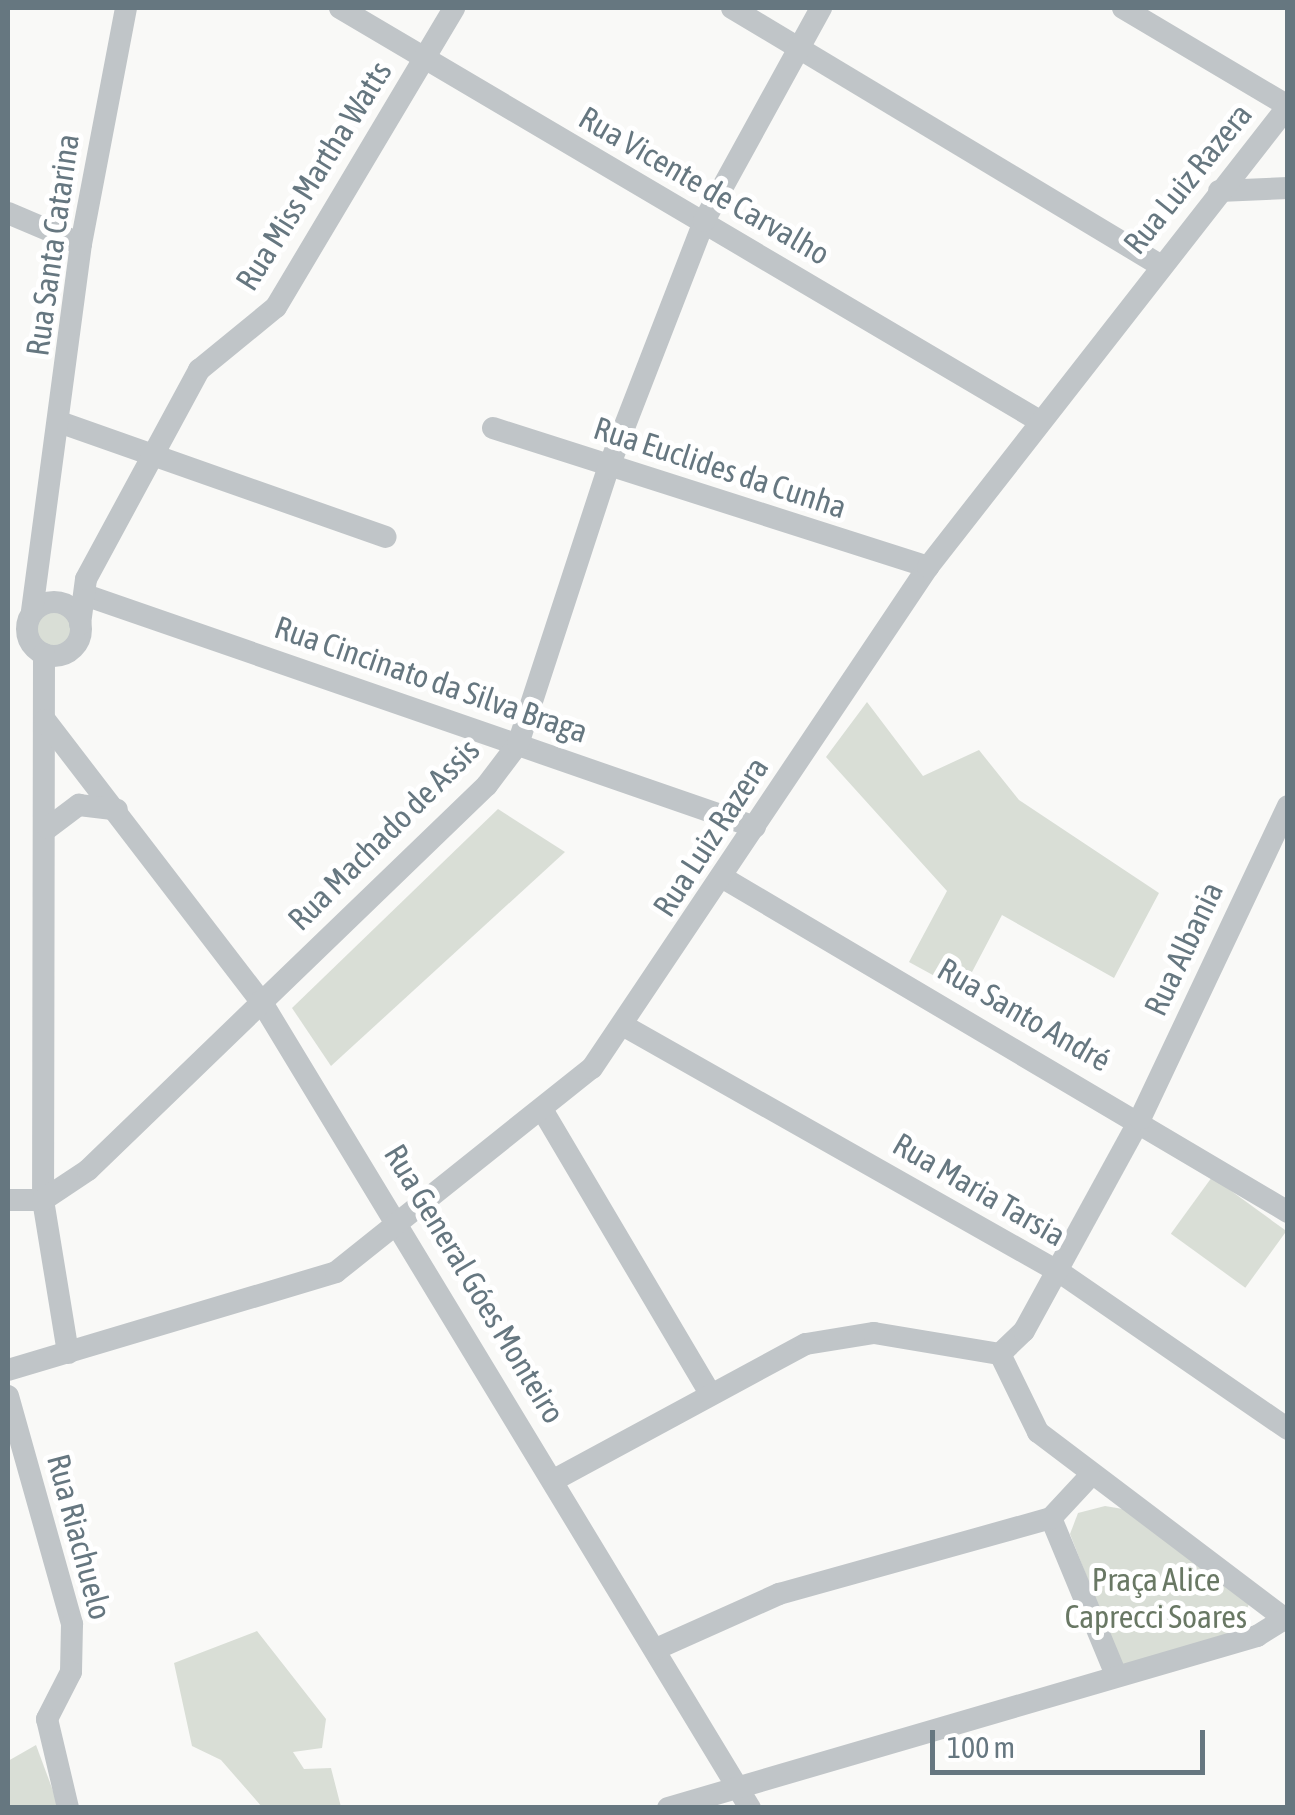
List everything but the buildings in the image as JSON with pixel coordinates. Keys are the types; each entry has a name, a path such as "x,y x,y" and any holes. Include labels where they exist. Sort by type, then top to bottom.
{"street":[{"name":"Rua Santa Catarina","path":"38,650 81,244 126,8"},
{"name":"Rua Vicente de Carvalho","path":"340,8 1036,419"},
{"name":"Rua Miss Martha Watts","path":"86,587 200,370 276,307 454,8"},
{"path":"732,8 1160,266"},
{"name":"Rua Machado de Assis","path":"44,1200 88,1170 487,785 518,744 608,468 704,221 821,8"},
{"path":"1123,8 1288,106"},
{"name":"Rua Luiz Razera","path":"8,1370 336,1272 403,1224 543,1111 626,1027 928,567 1036,419 1288,106"},
{"path":"1219,191 1288,188"},
{"path":"8,214 81,244"},
{"path":"62,422 154,458 385,537"},
{"name":"Rua Euclides da Cunha","path":"494,428 608,468 928,567"},
{"path":"78,635 43,606 86,587"},
{"path":"44,720 78,635 86,587"},
{"name":"Rua Cincinato da Silva Braga","path":"86,587 755,828"},
{"path":"8,648 38,650 78,635"},
{"path":"38,650 48,828 44,1200 68,1353"},
{"name":"Rua General Góes Monteiro","path":"44,720 262,1001 403,1224 746,1796"},
{"path":"48,828 79,805 117,810"},
{"name":"Rua Albania","path":"1000,1354 1058,1271 1140,1119 1288,806"},
{"name":"Rua Santo André","path":"725,879 1140,1119 1288,1212"},
{"name":"Rua Maria Tarsia","path":"626,1027 1058,1271 1288,1429"},
{"path":"543,1111 708,1390"},
{"path":"8,1200 44,1200"},
{"path":"554,1480 708,1390 806,1344 874,1333 1000,1354 1038,1432 1090,1476 1287,1620"},
{"name":"Rua Riachuelo","path":"8,1396 72,1624 71,1672 47,1719 68,1808"},
{"path":"656,1649 779,1594 1050,1518 1090,1476"},
{"path":"1050,1518 1116,1675"},
{"path":"668,1808 746,1796 1287,1620"}],"green space":[{"path":"53,609 66,615 72,628 66,641 53,647 40,641 34,628 40,615"},
{"path":"867,702 923,776 979,750 1019,800 1159,893 1114,978 1002,915 962,991 909,962 947,891 826,757"},
{"path":"498,809 565,852 331,1066 292,1008"},
{"path":"1212,1177 1286,1231 1245,1288 1171,1234"},
{"name":"Praça Alice Caprecci Soares","path":"1105,1506 1129,1510 1251,1599 1236,1636 1122,1667 1070,1534 1078,1513"},
{"path":"257,1631 326,1719 322,1748 293,1752 304,1769 331,1768 341,1807 262,1807 221,1760 192,1746 174,1663"},
{"path":"36,1745 59,1807 8,1808 8,1761"}]}
